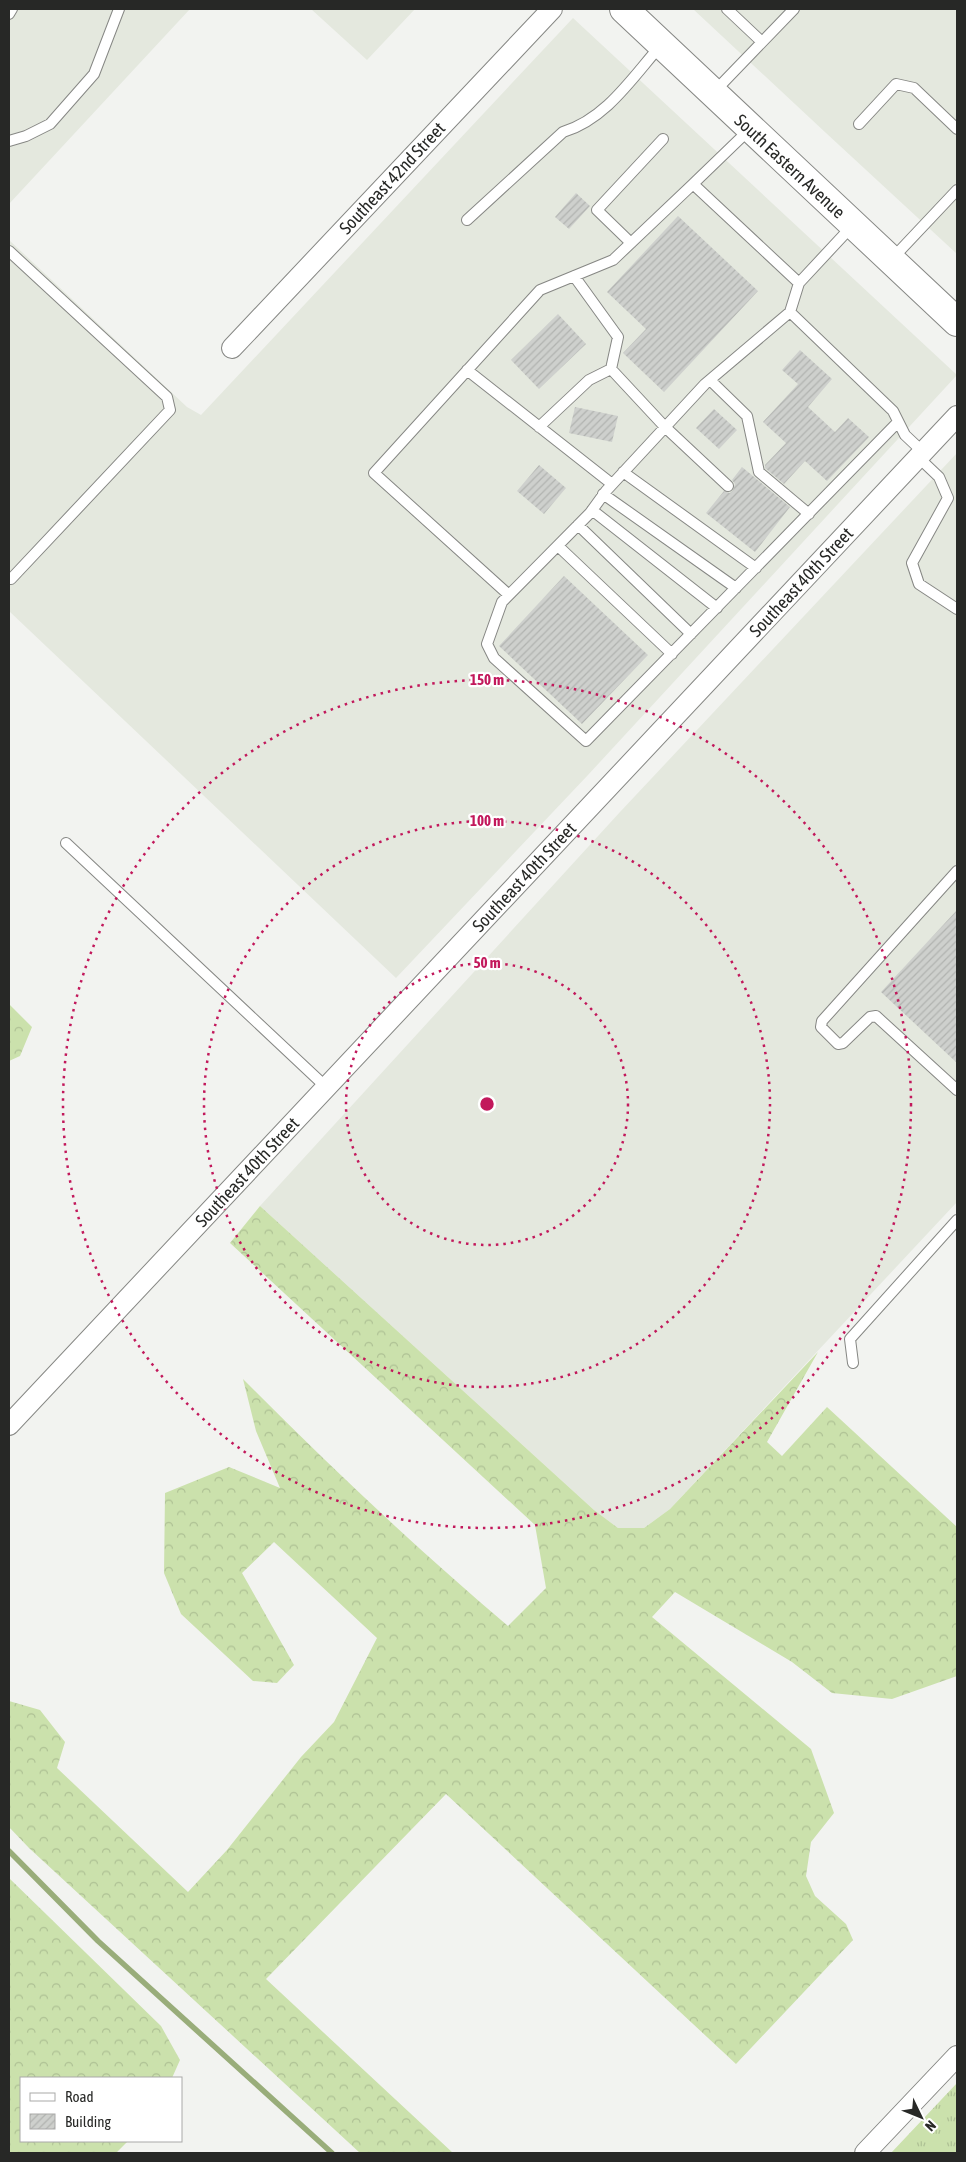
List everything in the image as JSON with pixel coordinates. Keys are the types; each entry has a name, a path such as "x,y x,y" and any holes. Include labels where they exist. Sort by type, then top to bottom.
{"main road":[{"name":"South Eastern Avenue","path":"624,9 957,322"}],"street":[{"name":"Southeast 42nd Street","path":"232,348 552,9"},
{"name":"Southeast 40th Street","path":"9,1426 957,416"},
{"path":"865,2153 957,2056"}],"lane":[{"path":"9,14 12,9"},
{"path":"9,141 26,136 50,124 94,74 119,9"},
{"path":"727,9 762,42"},
{"path":"713,93 794,9"},
{"path":"467,220 564,132 577,128 595,118 662,44"},
{"path":"860,124 896,84 914,88 957,129"},
{"path":"509,596 374,473 540,290 613,260 751,128"},
{"path":"631,243 597,210 663,139"},
{"path":"693,184 799,283"},
{"path":"891,260 957,190"},
{"path":"853,225 799,283 790,312 710,380 612,484 578,525 502,602 487,644 494,658 586,741 898,422"},
{"path":"9,251 167,398 170,410 9,579"},
{"path":"574,276 618,337 611,369"},
{"path":"790,312 892,411 905,435 939,477 948,498 912,563 919,584 957,609"},
{"path":"539,427 590,380 611,369"},
{"path":"611,369 665,428 728,486"},
{"path":"467,370 612,484"},
{"path":"710,380 747,416 759,472 809,514"},
{"path":"623,472 756,568"},
{"path":"604,494 736,588"},
{"path":"592,510 717,608"},
{"path":"578,525 691,634"},
{"path":"558,546 672,654"},
{"path":"66,843 326,1087"},
{"path":"957,871 822,1021 821,1027 838,1044 843,1043 870,1017 876,1016 957,1090"},
{"path":"853,1363 850,1339 957,1220"}],"shaded area":[{"path":"9,9 190,9 9,204"},
{"path":"311,9 415,9 367,60"},
{"path":"693,9 957,9 957,254 826,133"},
{"path":"573,18 957,375 588,775 396,978 9,611 9,240 187,407 201,415"},
{"path":"957,453 957,1202 670,1509 644,1528 618,1528 594,1510 260,1206 620,812"}],"green space":[{"path":"9,1004 32,1027 20,1056 9,1061"},
{"path":"260,1206 594,1510 618,1528 644,1528 670,1509 818,1352 767,1442 782,1456 827,1407 957,1527 957,1676 892,1699 832,1693 792,1662 675,1592 652,1617 811,1749 834,1813 811,1842 806,1876 815,1896 846,1924 853,1940 736,2064 446,1794 266,1979 453,2153 360,2153 29,1848 9,1827 9,1701 40,1710 65,1742 57,1768 188,1892 227,1850 301,1757 334,1722 377,1638 274,1542 242,1573 294,1665 277,1683 253,1681 181,1614 164,1573 165,1493 229,1467 280,1488 256,1431 243,1379 373,1505 508,1626 546,1588 535,1525 230,1243"},
{"path":"9,1878 161,2026 180,2060 172,2077 20,2077 20,2142 127,2142 116,2153 9,2153"},
{"path":"957,2083 957,2153 891,2153"}],"building":[{"path":"576,193 590,206 569,229 555,217"},
{"path":"678,216 758,291 664,392 623,353 646,329 607,292"},
{"path":"558,314 586,344 539,389 511,360"},
{"path":"800,350 832,379 808,407 835,432 848,418 869,437 827,481 805,461 784,484 765,468 765,465 786,443 763,422 798,384 782,370"},
{"path":"575,407 618,416 612,442 569,433"},
{"path":"714,409 737,430 719,449 696,428"},
{"path":"539,465 566,488 544,514 517,491"},
{"path":"742,467 790,507 755,552 706,513 724,491 730,493 733,490 735,484 732,480"},
{"path":"564,576 648,655 582,724 499,646"},
{"path":"957,910 957,1063 881,992"}],"waterway":[{"path":"9,1851 98,1941 332,2153"}]}
